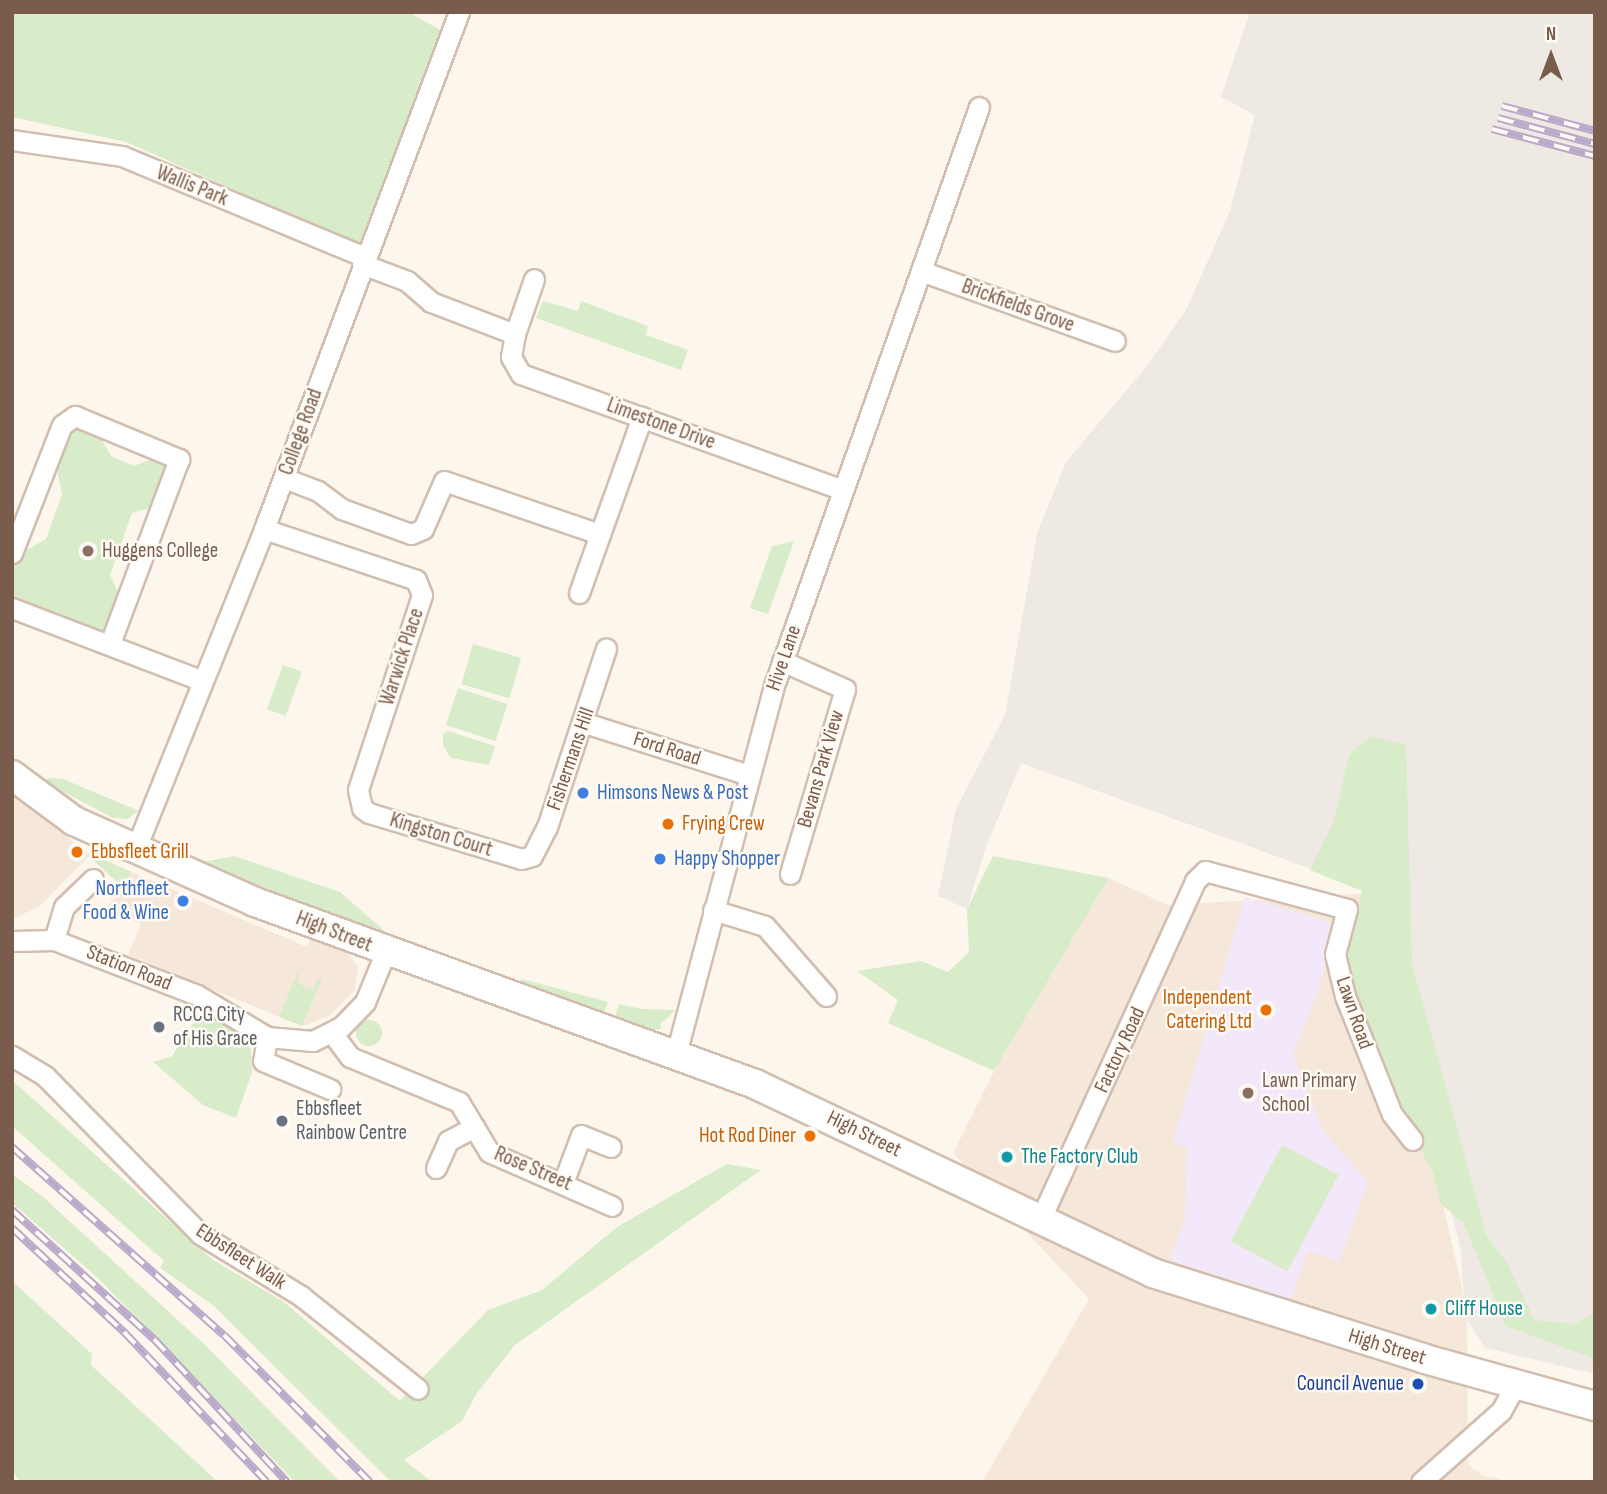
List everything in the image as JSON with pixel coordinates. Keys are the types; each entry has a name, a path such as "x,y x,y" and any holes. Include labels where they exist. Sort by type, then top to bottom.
{"main road":[{"name":"High Street","path":"12,775 74,821 255,902 676,1054 814,1110 1164,1278 1515,1386 1595,1406"}],"street":[{"name":"College Road","path":"136,848 284,478 458,12"},
{"name":"Hive Lane","path":"676,1054 749,775 782,661 979,107"},
{"name":"Wallis Park","path":"12,140 122,156 364,261 408,282 431,302 515,334"},
{"name":"Brickfields Grove","path":"921,271 1115,341"},
{"path":"515,334 534,279"},
{"name":"Limestone Drive","path":"515,334 510,357 521,374 843,491"},
{"path":"12,553 62,425 75,415 179,459 110,644"},
{"path":"579,593 642,417"},
{"path":"284,478 317,491 332,504 411,534 422,530 444,481 600,534"},
{"name":"Warwick Place","path":"264,529 416,580 422,595 358,790 362,808"},
{"path":"12,608 203,681"},
{"name":"Fishermans Hill","path":"521,859 532,856 547,827 584,723 606,649"},
{"name":"Bevans Park View","path":"782,661 845,689 790,873"},
{"name":"Ford Road","path":"584,723 749,775"},
{"name":"Kingston Court","path":"362,808 521,859"},
{"name":"Lawn Road","path":"1197,877 1213,872 1347,909 1335,954 1345,996 1392,1114 1412,1140"},
{"name":"Factory Road","path":"1040,1220 1197,877"},
{"path":"12,941 54,940 63,909 93,879"},
{"path":"713,910 765,926 826,996"},
{"name":"Station Road","path":"54,940 197,995 267,1038 307,1041 332,1033 362,1007 386,951"},
{"name":"Rose Street","path":"332,1033 350,1057 456,1100 489,1152 611,1206"},
{"path":"267,1038 263,1061 330,1088"},
{"name":"Ebbsfleet Walk","path":"12,1056 46,1076 200,1234 301,1296 418,1389"},
{"path":"436,1168 448,1141 474,1127"},
{"path":"563,1183 581,1135 611,1147"},
{"path":"1421,1482 1501,1411 1515,1386"}],"shaded area":[{"path":"1250,12 1595,12 1595,1374 1485,1348 1465,1316 1461,1252 1443,1177 1363,888 1021,763 986,847 967,909 938,896 956,809 1005,715 1037,534 1066,462 1146,367 1186,310 1230,211 1255,115 1221,97"},
{"path":"12,793 90,855 39,907 12,919"},
{"path":"132,872 307,947 310,938 347,953 358,966 355,990 329,1016 302,1026 128,955 141,924 104,909 126,887"},
{"path":"1109,878 1168,905 1373,893 1467,1311 1468,1465 1483,1476 1512,1482 982,1482 1089,1299 953,1153 994,1071"},
{"name":"Lawn Primary School","path":"1245,897 1334,924 1319,989 1293,1055 1324,1132 1368,1182 1339,1262 1308,1250 1291,1299 1169,1260 1185,1221 1187,1148 1173,1142"}],"green space":[{"path":"12,12 408,12 444,32 361,246 126,142 12,117"},
{"path":"543,301 578,311 581,301 648,326 646,335 688,350 681,370 536,318"},
{"path":"80,424 99,435 111,456 134,466 161,455 168,459 157,506 132,513 110,575 120,596 105,634 12,602 12,569 18,555 46,539 62,495 56,464 67,431"},
{"path":"794,541 768,614 750,608 772,546"},
{"path":"473,644 521,658 509,698 461,684"},
{"path":"283,665 302,672 286,716 267,709"},
{"path":"458,688 507,704 495,741 446,725"},
{"path":"448,731 495,746 489,765 451,758 443,746 443,734"},
{"path":"1370,736 1406,745 1412,964 1486,1234 1508,1265 1534,1320 1573,1324 1595,1313 1595,1359 1506,1326 1464,1224 1441,1204 1433,1173 1392,1095 1350,978 1346,955 1362,891 1310,870 1334,821 1349,755"},
{"path":"50,778 63,779 139,811 127,819 113,818 43,781"},
{"path":"95,856 132,872 126,887 109,900 120,885 94,861"},
{"path":"234,856 340,892 396,941 208,870 209,866 202,862"},
{"path":"993,856 1109,878 994,1071 888,1023 898,1000 857,971 921,961 948,972 969,952 967,909"},
{"path":"299,969 298,981 304,987 313,990 318,978 322,979 302,1026 279,1017"},
{"path":"522,979 608,1002 602,1017 547,998 520,982"},
{"path":"619,1004 641,1009 676,1010 660,1024 662,1029 650,1030 614,1020"},
{"path":"201,1012 232,1029 251,1049 252,1072 236,1118 203,1105 153,1062 172,1056"},
{"path":"369,1020 378,1024 382,1033 378,1042 369,1046 360,1042 356,1033 360,1024"},
{"path":"12,1080 213,1260 284,1302 400,1401 488,1310 542,1290 617,1227 727,1164 761,1170 515,1345 477,1393 462,1421 404,1460 432,1482 391,1482 214,1306 160,1268 164,1261 12,1126"},
{"path":"1282,1145 1339,1175 1287,1271 1231,1241"},
{"path":"12,1174 42,1196 205,1345 340,1482 295,1482 98,1278 12,1203"},
{"path":"12,1281 92,1354 91,1365 218,1482 20,1482 12,1470"}],"railway":[{"path":"1502,106 1595,131"},
{"path":"1498,118 1595,144"},
{"path":"1492,129 1595,156"},
{"path":"12,1147 224,1335 370,1482"},
{"path":"12,1210 154,1339 287,1482"},
{"path":"12,1228 124,1332 267,1482"}],"place":[{"name":"Huggens College","path":"88,551"},
{"name":"Himsons News & Post","path":"583,793"},
{"name":"Frying Crew","path":"668,824"},
{"name":"Ebbsfleet Grill","path":"77,852"},
{"name":"Happy Shopper","path":"660,859"},
{"name":"Northfleet Food & Wine","path":"183,901"},
{"name":"Independent Catering Ltd","path":"1266,1010"},
{"name":"RCCG City of His Grace","path":"159,1027"},
{"name":"Lawn Primary School","path":"1248,1093"},
{"name":"Ebbsfleet Rainbow Centre","path":"282,1121"},
{"name":"Hot Rod Diner","path":"810,1136"},
{"name":"The Factory Club","path":"1007,1157"},
{"name":"Cliff House","path":"1431,1309"},
{"name":"Council Avenue","path":"1418,1384"}]}
